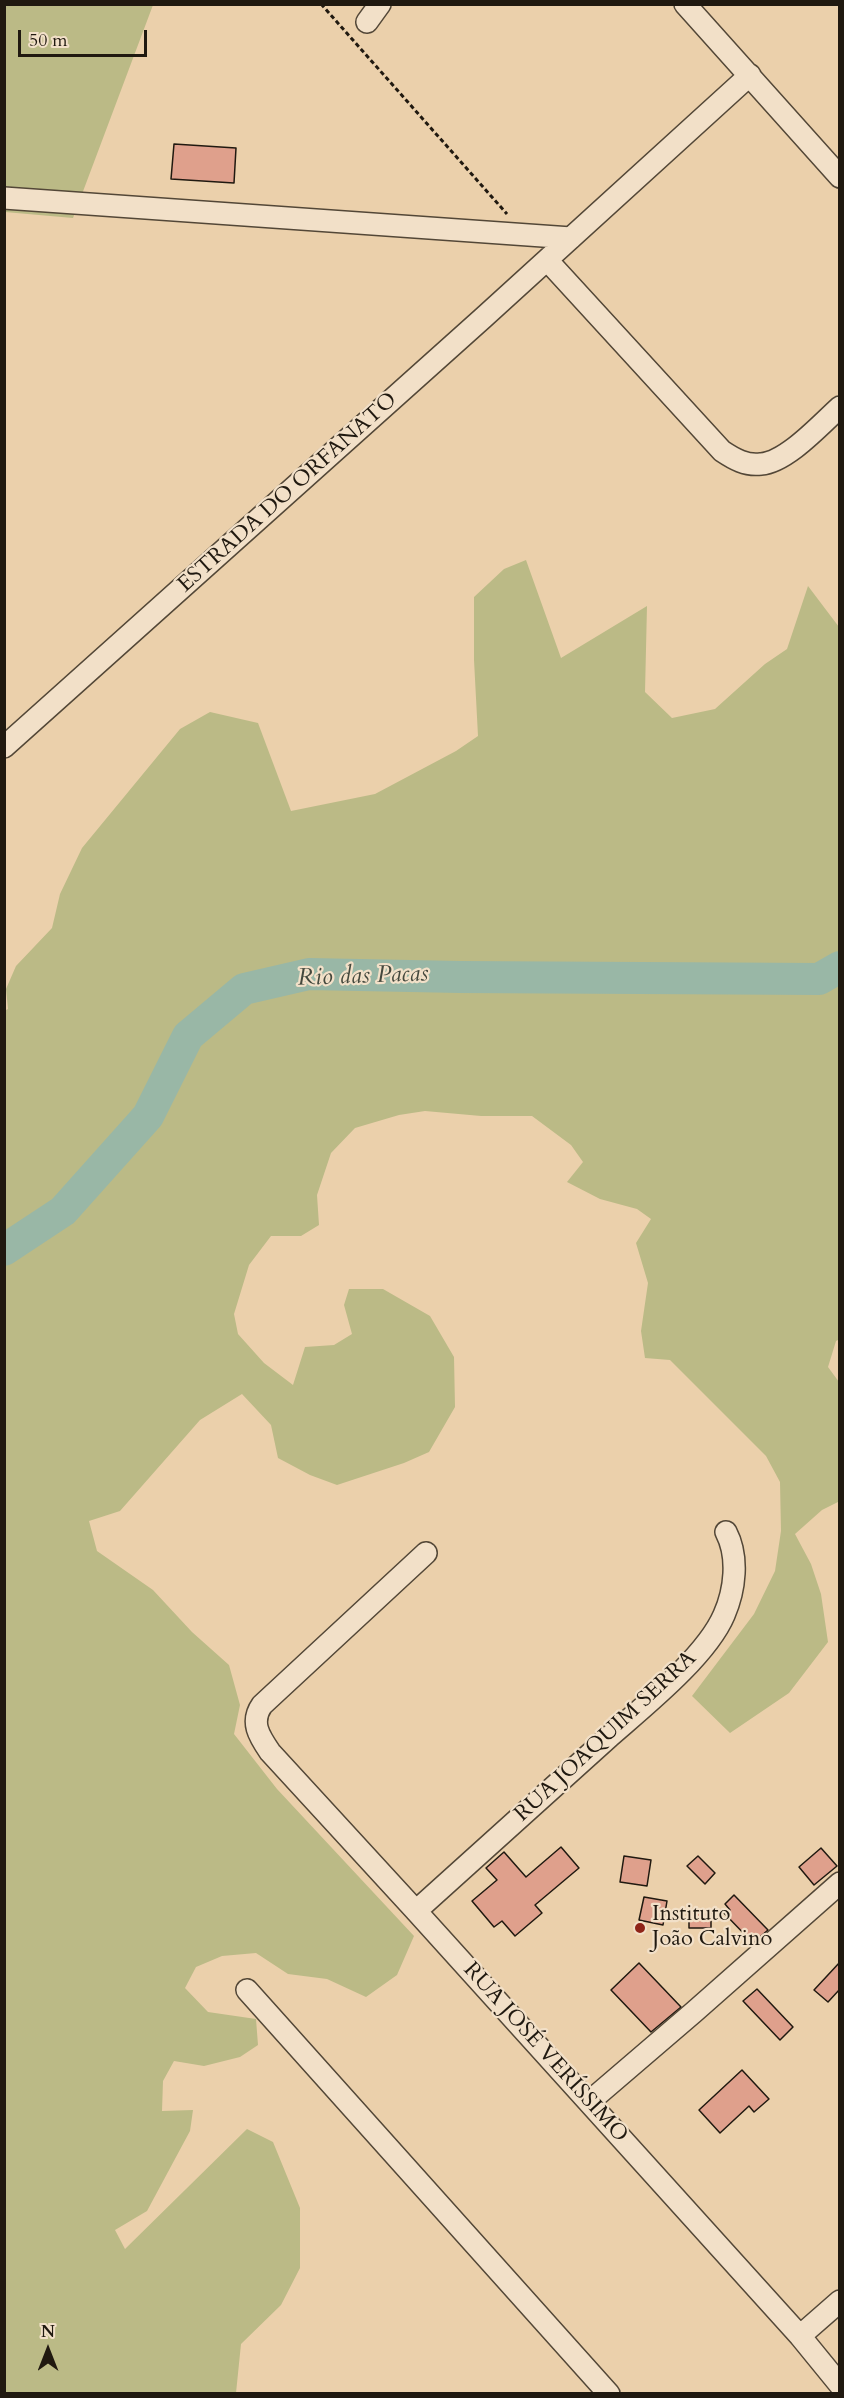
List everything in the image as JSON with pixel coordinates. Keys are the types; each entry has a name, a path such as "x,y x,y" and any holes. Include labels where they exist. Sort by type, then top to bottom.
{"street":[{"path":"367,22 380,4"},
{"path":"686,4 840,177"},
{"name":"ESTRADA DO ORFANATO","path":"4,747 750,75"},
{"path":"4,198 571,238"},
{"path":"547,260 722,451 736,460 753,465 770,462 795,447 840,407"},
{"name":"RUA JOAQUIM SERRA","path":"416,1911 668,1684 711,1638 725,1615 735,1569 732,1543 726,1532"},
{"name":"RUA JOSÉ VERÍSSIMO","path":"426,1553 268,1698 257,1712 256,1730 270,1752 800,2336 840,2385"},
{"path":"589,2102 840,1883"},
{"path":"247,1990 609,2394"},
{"path":"800,2336 840,2301"}],"path":[{"path":"321,4 508,216"}],"shaded area":[{"path":"4,5 153,5 73,218 5,212"},
{"path":"526,560 561,658 647,606 645,692 672,718 715,709 765,664 787,649 808,586 839,627 840,1339 836,1341 828,1367 839,1382 840,1501 822,1510 795,1534 811,1564 821,1594 828,1642 789,1693 730,1733 692,1696 754,1614 775,1571 781,1531 780,1482 766,1456 670,1360 645,1358 641,1331 648,1283 636,1243 651,1219 637,1209 600,1199 567,1182 583,1162 571,1145 532,1116 481,1116 425,1111 399,1115 355,1128 331,1153 317,1195 319,1225 301,1236 271,1236 249,1265 234,1314 238,1334 264,1363 293,1385 305,1347 334,1345 352,1334 344,1305 349,1289 383,1289 430,1316 454,1357 455,1407 429,1452 404,1463 337,1485 310,1475 278,1458 271,1425 242,1394 200,1420 120,1511 89,1521 97,1551 153,1590 192,1632 229,1665 240,1705 234,1734 277,1789 414,1936 397,1975 366,1997 327,1979 288,1974 256,1953 222,1956 196,1967 185,1988 208,2012 256,2019 258,2045 240,2057 204,2066 174,2061 163,2081 162,2111 193,2110 190,2131 147,2211 115,2230 125,2249 247,2129 273,2142 300,2208 300,2268 281,2305 241,2344 236,2393 5,2393 4,1011 8,1009 6,989 16,966 52,928 60,894 82,848 180,729 210,712 258,723 291,811 375,794 456,751 478,736 474,660 474,597 504,569"}],"building":[{"path":"174,144 236,148 234,183 171,179"},
{"path":"561,1847 579,1868 535,1905 542,1913 515,1936 502,1921 494,1927 472,1901 497,1880 486,1868 504,1852 526,1877"},
{"path":"821,1848 837,1866 814,1885 799,1867"},
{"path":"624,1856 651,1860 647,1886 620,1882"},
{"path":"698,1856 715,1873 705,1884 687,1866"},
{"path":"734,1895 768,1930 753,1943 721,1910 730,1910 725,1904"},
{"path":"644,1897 667,1901 663,1925 639,1920"},
{"path":"689,1910 711,1910 711,1928 689,1928"},
{"path":"840,1962 840,1989 828,2002 814,1990"},
{"path":"639,1963 681,2007 651,2032 611,1990"},
{"path":"757,1989 793,2027 780,2040 743,2001"},
{"path":"742,2070 769,2099 754,2112 749,2106 720,2133 699,2110"}],"waterway":[{"name":"Rio das Pacas","path":"4,1250 63,1211 148,1116 188,1036 244,989 309,974 819,979 840,967"}],"place":[{"name":"Instituto João Calvino","path":"640,1928"}]}
